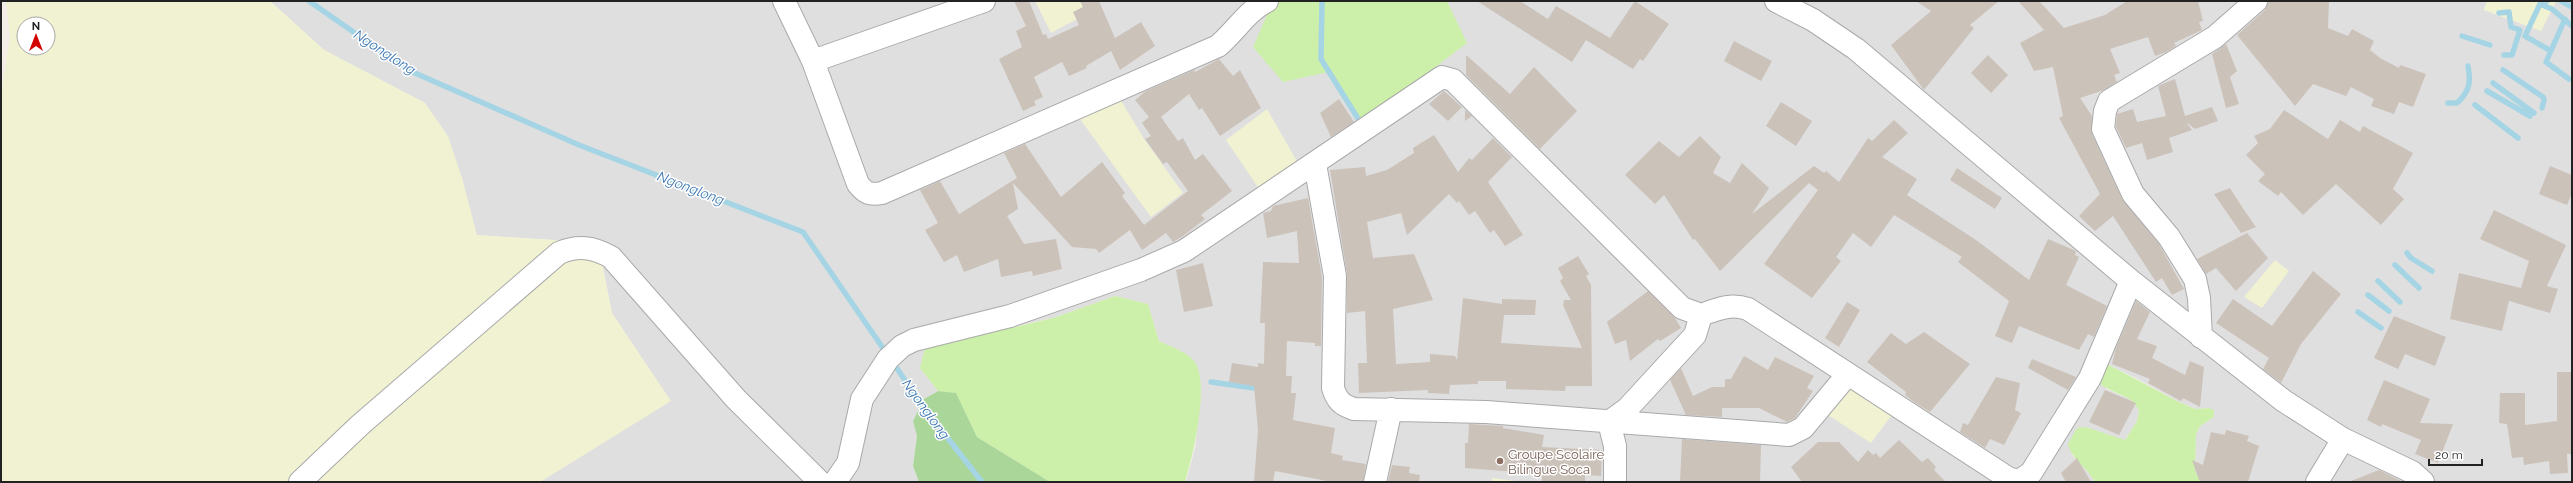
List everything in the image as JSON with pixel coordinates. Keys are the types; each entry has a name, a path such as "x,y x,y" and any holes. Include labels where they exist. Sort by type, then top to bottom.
{"street":[{"path":"784,1 813,61 858,184 865,193 882,194 1218,46 1229,37 1259,3"},
{"path":"813,61 984,1"},
{"path":"1776,1 1813,20 1856,49 2131,281 2284,401 2343,439 2412,472 2423,482"},
{"path":"2201,337 2199,298 2194,280 2169,237 2133,194 2104,129 2105,111 2109,101 2215,37 2256,1"},
{"path":"835,482 848,463 862,398 888,359 902,346 914,340 1010,316 1141,270 1184,251 1315,164 1437,80 1448,78 1682,308 1702,315 1726,306 1736,305 1748,309 2008,478 2019,482 2031,473 2090,378 2131,281"},
{"path":"1315,164 1335,276 1333,388 1336,397 1342,405 1354,409 1486,412 1789,435 1803,428 1848,374"},
{"path":"300,482 365,420 559,253 570,248 585,247 611,257 736,398 820,482"},
{"path":"1609,422 1627,409 1695,335 1702,315"},
{"path":"1375,482 1391,409"},
{"path":"1609,422 1615,446 1615,482"},
{"path":"2317,482 2343,439"}],"shaded area":[{"path":"270,1 2487,1 2484,10 2541,31 2556,1 2572,1 2572,482 2203,482 2195,472 2196,434 2200,426 2214,417 2209,408 2195,409 2109,365 2106,389 2128,398 2135,403 2139,410 2137,421 2125,440 2071,454 2090,473 2095,482 1186,482 1195,448 1201,396 1197,366 1186,354 1159,341 1148,304 1115,296 1053,318 983,333 920,368 938,391 924,399 913,421 917,436 913,466 919,482 540,482 670,401 612,313 598,243 476,235 462,178 425,103 324,50"}],"green space":[{"path":"6,1 270,1 324,50 425,103 448,136 462,178 477,235 598,243 612,313 671,401 540,482 1,482 1,93 10,37"},
{"path":"1035,1 1080,1 1086,14 1051,33"},
{"path":"1276,1 1447,1 1467,43 1362,123 1328,72 1283,82 1253,47 1270,8"},
{"path":"2487,1 2556,1 2541,31 2484,10"},
{"path":"1116,92 1144,139 1183,193 1151,217 1080,119"},
{"path":"1267,109 1299,165 1262,193 1226,140"},
{"path":"2275,260 2289,271 2262,308 2244,297"},
{"path":"1115,296 1148,304 1159,341 1191,357 1197,366 1200,377 1200,407 1192,456 1185,482 1050,482 977,437 956,393 938,391 920,368 925,348 1053,318"},
{"path":"2109,365 2195,409 2209,408 2214,410 2214,417 2200,426 2196,434 2195,472 2203,482 2095,482 2076,459 2068,444 2077,428 2086,427 2125,440 2137,421 2139,410 2136,405 2126,397 2104,387 2099,383 2105,366"},
{"path":"1848,383 1894,412 1871,443 1828,415"},
{"path":"938,391 956,393 977,437 1050,482 919,482 913,466 917,436 913,421 924,399"},
{"path":"1492,478 1524,482 1492,482"}],"building":[{"path":"1014,1 1029,1 1043,35 1046,34 1048,39 1079,25 1073,12 1083,7 1080,1 1099,1 1115,38 1141,22 1155,46 1120,70 1111,51 1086,66 1087,68 1069,76 1062,62 1034,77 1043,97 1034,101 1036,105 1023,111 999,59 1022,47 1016,31 1026,26"},
{"path":"1477,1 1520,1 1548,19 1556,6 1610,38 1635,1 1669,24 1643,61 1640,59 1633,69 1586,40 1572,62"},
{"path":"1916,1 1999,1 1970,25 1974,28 1924,90 1891,45 1931,11"},
{"path":"2018,1 2039,1 2064,28 2105,15 2127,1 2198,1 2203,21 2199,22 2202,30 2174,43 2176,46 2155,56 2148,37 2110,49 2120,73 2114,75 2117,82 2104,90 2080,98 2092,116 2092,134 2122,199 2159,244 2184,289 2172,295 2162,278 2156,282 2113,216 2095,231 2079,216 2100,194 2059,118 2063,116 2053,67 2034,71 2020,43 2044,30"},
{"path":"2268,1 2329,1 2328,28 2348,36 2352,29 2374,41 2370,50 2380,58 2399,68 2400,65 2426,74 2413,107 2399,102 2394,114 2371,106 2374,99 2351,87 2346,96 2313,84 2295,106 2237,35 2265,10"},
{"path":"1734,41 1772,61 1761,81 1724,61"},
{"path":"2226,44 2237,71 2230,77 2239,104 2226,108 2212,54"},
{"path":"1466,55 1510,94 1534,67 1577,111 1540,149 1466,75"},
{"path":"1988,55 2008,75 1991,93 1971,73"},
{"path":"1219,59 1233,76 1240,70 1261,108 1220,136 1202,108 1199,110 1189,94 1161,117 1178,141 1183,138 1195,160 1203,154 1232,191 1201,215 1205,219 1183,236 1173,242 1166,233 1142,250 1130,230 1099,253 1096,249 1072,247 1013,183 1018,209 1007,216 1024,244 1056,239 1062,269 1033,276 1032,271 1001,277 998,259 964,272 957,255 944,262 925,230 938,223 920,190 940,181 959,214 1017,178 1004,153 1025,144 1061,197 1102,162 1125,193 1122,196 1144,225 1188,191 1167,162 1163,164 1145,139 1151,136 1142,123 1149,117 1135,100 1146,91 1194,70 1195,72"},
{"path":"2175,79 2185,116 2212,107 2218,121 2195,129 2186,122 2192,130 2169,138 2173,152 2147,160 2142,143 2126,148 2116,127 2117,114 2133,109 2137,122 2166,116 2158,86"},
{"path":"1444,91 1462,107 1448,121 1429,104"},
{"path":"1339,99 1354,122 1331,137 1320,113"},
{"path":"1781,102 1812,121 1796,146 1766,126"},
{"path":"1465,110 1472,116 1465,121"},
{"path":"2284,110 2328,139 2340,120 2360,132 2363,126 2413,153 2393,189 2404,199 2381,225 2336,184 2303,215 2281,192 2278,196 2258,181 2265,174 2246,155 2258,143 2254,136 2270,129"},
{"path":"1894,120 1908,133 1882,157 1917,179 1907,195 1976,240 2029,280 2048,239 2076,251 2075,255 2079,257 2066,285 2107,306 2094,337 2088,334 2079,350 2019,326 2012,343 1995,336 2009,301 1958,262 1962,257 1894,215 1871,247 1853,233 1836,257 1841,261 1812,298 1764,264 1818,190 1809,183 1720,271 1695,239 1693,240 1664,195 1655,204 1625,175 1659,141 1679,157 1700,136 1721,157 1713,173 1730,183 1742,163 1769,188 1752,214 1814,166 1824,173 1826,171 1839,182 1868,138 1872,141"},
{"path":"1434,135 1458,172 1469,158 1472,160 1493,138 1512,157 1488,182 1523,235 1505,246 1494,230 1490,233 1475,211 1469,215 1459,201 1457,203 1449,194 1407,235 1401,213 1367,222 1373,258 1414,254 1433,300 1393,309 1396,364 1430,362 1430,354 1455,356 1457,360 1463,298 1502,304 1502,299 1536,300 1535,315 1504,315 1501,343 1582,348 1563,305 1564,300 1571,300 1560,281 1563,278 1558,268 1578,256 1589,274 1586,276 1591,285 1592,386 1566,386 1565,391 1506,389 1506,381 1478,381 1478,384 1450,385 1449,394 1428,393 1428,390 1359,393 1358,363 1367,363 1365,311 1347,313 1347,274 1330,170 1365,167 1366,176 1387,170 1414,153 1413,148"},
{"path":"2550,166 2572,175 2572,193 2567,205 2539,194"},
{"path":"1957,168 2002,198 1995,209 1950,180"},
{"path":"2230,188 2256,227 2241,233 2214,194"},
{"path":"1308,198 1322,277 1321,346 1315,346 1315,343 1287,341 1286,376 1292,376 1291,393 1296,393 1293,420 1335,428 1331,453 1343,456 1342,460 1366,464 1363,482 1332,482 1275,471 1273,482 1254,482 1258,430 1254,386 1229,382 1232,363 1258,367 1258,363 1264,364 1265,323 1260,323 1263,262 1299,263 1297,231 1267,238 1263,213 1271,211 1273,206"},
{"path":"2494,210 2566,245 2547,286 2558,289 2550,313 2509,301 2502,331 2450,319 2459,273 2521,288 2529,261 2480,239"},
{"path":"2247,233 2268,258 2236,291 2216,268 2206,274 2197,259"},
{"path":"1203,263 1213,306 1184,312 1176,270"},
{"path":"2313,271 2341,294 2301,344 2281,383 2263,369 2269,358 2216,323 2233,299 2272,326"},
{"path":"1648,291 1675,318 1681,328 1660,341 1658,339 1630,361 1626,340 1615,344 1607,322"},
{"path":"2136,301 2150,312 2137,339 2157,346 2152,358 2185,375 2190,361 2204,367 2200,407 2183,398 2181,401 2148,383 2150,379 2112,364 2116,348"},
{"path":"1847,302 1860,310 1839,347 1825,338"},
{"path":"2394,316 2446,337 2435,366 2405,354 2398,369 2374,358"},
{"path":"1924,332 1970,364 1930,412 1905,395 1906,392 1867,362 1891,333 1906,344"},
{"path":"1744,356 1768,370 1775,357 1814,376 1807,388 1813,391 1795,418 1787,422 1759,408 1722,408 1722,417 1686,415 1670,380 1681,368 1693,396 1712,387 1725,387 1725,379 1731,379"},
{"path":"2032,359 2076,377 2068,390 2028,368"},
{"path":"2557,372 2572,372 2572,454 2567,454 2568,473 2550,474 2549,461 2524,465 2523,457 2512,458 2507,424 2499,423 2500,393 2525,393 2525,425 2557,421"},
{"path":"1996,377 2020,383 2015,410 2021,413 2004,445 1990,439 1985,448 1960,432 1963,423 1968,425"},
{"path":"2384,380 2430,399 2420,423 2453,424 2438,463 2415,454 2421,440 2382,424 2381,427 2367,420"},
{"path":"2105,390 2136,403 2119,435 2089,422"},
{"path":"1469,424 1503,426 1503,428 1544,435 1542,447 1602,450 1601,476 1585,475 1585,482 1542,482 1542,477 1530,473 1465,468 1465,443 1468,443"},
{"path":"2226,430 2249,436 2247,441 2259,446 2248,482 2204,482 2199,480 2192,460 2203,465 2211,432 2225,435"},
{"path":"1682,439 1761,445 1760,482 1680,482"},
{"path":"1899,440 1922,462 1928,458 1936,467 1934,470 1946,482 1802,482 1791,467 1818,442 1839,442 1858,462 1868,450 1873,455 1876,453 1880,458"},
{"path":"2077,458 2091,482 2066,482 2061,473"},
{"path":"1392,465 1410,467 1409,473 1420,475 1419,482 1388,482"},
{"path":"2379,470 2403,482 2351,482 2351,481"}],"waterway":[{"name":"Ngonglong","path":"309,1 408,70 579,145 803,232 887,354"},
{"path":"1322,1 1321,59 1362,125"},
{"path":"2547,1 2540,4 2525,36 2551,51"},
{"path":"2561,1 2572,7"},
{"path":"2540,4 2552,9 2572,26"},
{"path":"2499,13 2509,12 2511,27 2520,30 2512,55 2504,55"},
{"path":"2565,19 2546,62 2569,79"},
{"path":"2462,36 2490,45"},
{"path":"2448,103 2457,103 2465,94 2469,82 2468,66"},
{"path":"2503,70 2543,97 2544,100 2542,108"},
{"path":"2493,83 2534,113"},
{"path":"2487,91 2530,116"},
{"path":"2475,105 2518,138"},
{"path":"2407,253 2411,258 2432,271"},
{"path":"2395,265 2419,288"},
{"path":"2378,281 2400,302"},
{"path":"2368,295 2389,311"},
{"path":"2358,312 2381,328"},
{"name":"Ngonglong","path":"892,361 921,404 982,482"},
{"path":"1211,382 1254,388"}],"place":[{"name":"Groupe Scolaire Bilingue Soca","path":"1500,461"}]}
